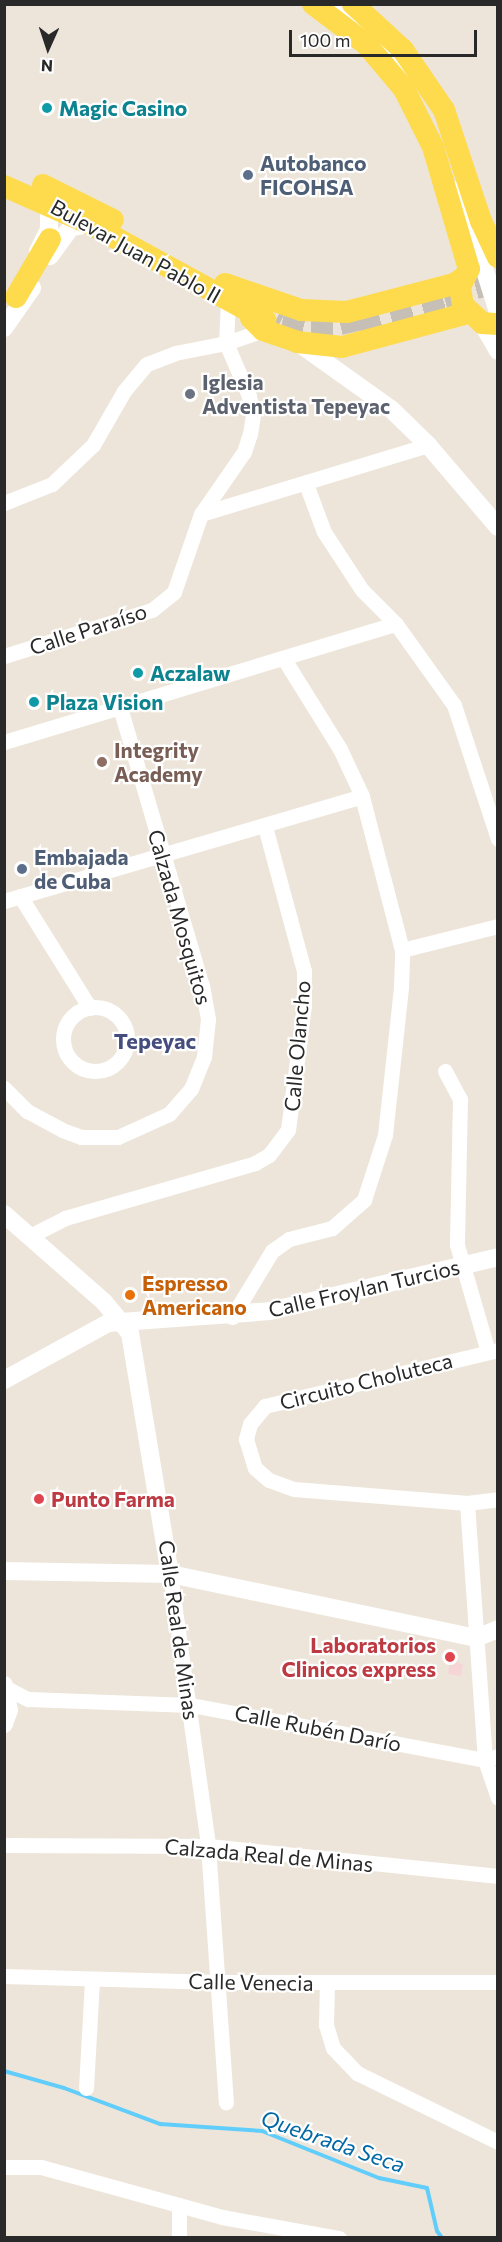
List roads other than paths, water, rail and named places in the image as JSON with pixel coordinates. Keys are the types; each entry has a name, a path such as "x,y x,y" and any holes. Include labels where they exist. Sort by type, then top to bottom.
{"main road":[{"path":"313,4 366,44 404,89 433,147 466,273 460,296 486,318"},
{"path":"236,299 302,310 347,312 454,284 478,262 498,258 490,246 444,110 403,50 353,4"},
{"name":"Bulevar Juan Pablo II","path":"4,174 78,200 185,260 236,299"},
{"name":"Bulevar Juan Pablo II","path":"4,186 95,222 236,299"},
{"path":"95,222 170,260 185,260"},
{"path":"11,313 50,240"},
{"path":"236,299 264,325 297,342 342,347 486,318"}],"street":[{"path":"332,4 404,68 434,116 486,318 498,351"},
{"path":"11,313 49,229 50,212 42,200"},
{"path":"11,313 24,302 61,236 71,227 95,222"},
{"name":"Calle Paraíso","path":"4,656 164,603 174,592 201,514 244,452 252,424 249,396 226,343 236,299"},
{"path":"4,503 52,483 93,446 124,391 147,364 175,353 226,343 264,325"},
{"path":"297,342 374,394 428,445 498,527"},
{"path":"201,514 306,484 428,445"},
{"path":"306,484 324,532 362,590 396,624 453,705 498,839"},
{"path":"5,739 120,708 396,624"},
{"path":"232,1317 272,1251 289,1239 332,1228 364,1200 385,1135 402,950 362,795 340,748 284,659"},
{"name":"Calzada Mosquitos","path":"4,1088 40,1119 81,1137 118,1137 153,1124 169,1114 191,1089 204,1057 208,1019 163,853 120,708"},
{"path":"4,901 163,853 264,826 362,795"},
{"name":"Calle Olancho","path":"30,1236 75,1215 255,1163 269,1155 288,1130 304,1005 304,971 264,826"},
{"path":"20,896 90,1008 114,1013 126,1030 127,1040 120,1059 102,1070 81,1068 66,1054 63,1044 67,1023 74,1015 90,1008"},
{"path":"402,950 498,926"},
{"path":"445,1071 460,1099 457,1245 493,1351"},
{"name":"Calle Real de Minas","path":"4,1214 122,1321 134,1342 191,1704 208,1846 226,2102"},
{"name":"Calle Froylan Turcios","path":"4,1380 84,1333 122,1321 232,1317 498,1257"},
{"path":"84,1286 94,1315 84,1333"},
{"name":"Circuito Choluteca","path":"493,1351 265,1406 250,1424 246,1439 255,1468 269,1480 294,1489 467,1503 498,1499"},
{"path":"467,1503 476,1638 498,1798"},
{"path":"7,1569 171,1574 476,1638 498,1629"},
{"path":"5,1687 7,1717"},
{"name":"Calle Rubén Darío","path":"5,1687 28,1699 191,1704 491,1758"},
{"path":"7,1717 28,1699"},
{"name":"Calzada Real de Minas","path":"4,1845 208,1846 498,1876"},
{"name":"Calle Venecia","path":"4,1976 219,1982 498,1982"},
{"path":"86,2088 92,1978"},
{"path":"327,1982 327,2025 333,2048 357,2073 498,2142"},
{"path":"4,2167 40,2167 179,2205 339,2238"},
{"path":"179,2205 179,2238"}],"waterway":[{"name":"Quebrada Seca","path":"4,2071 64,2088 160,2124 262,2131 379,2178 427,2188 437,2231 442,2238"}],"tunnel":[{"path":"444,297 498,282"},
{"path":"249,300 283,318 311,324 340,324 374,316"},
{"path":"360,329 464,301"}],"place":[{"name":"Magic Casino","path":"47,108"},
{"name":"Autobanco FICOHSA","path":"248,175"},
{"name":"Iglesia Adventista Tepeyac","path":"190,394"},
{"name":"Aczalaw","path":"138,673"},
{"name":"Plaza Vision","path":"34,702"},
{"name":"Integrity Academy","path":"102,762"},
{"name":"Embajada de Cuba","path":"22,869"},
{"name":"Espresso Americano","path":"130,1295"},
{"name":"Punto Farma","path":"39,1499"},
{"name":"Laboratorios Clinicos express","path":"450,1657"}],"district":[{"name":"Tepeyac","path":"155,1041"}]}
